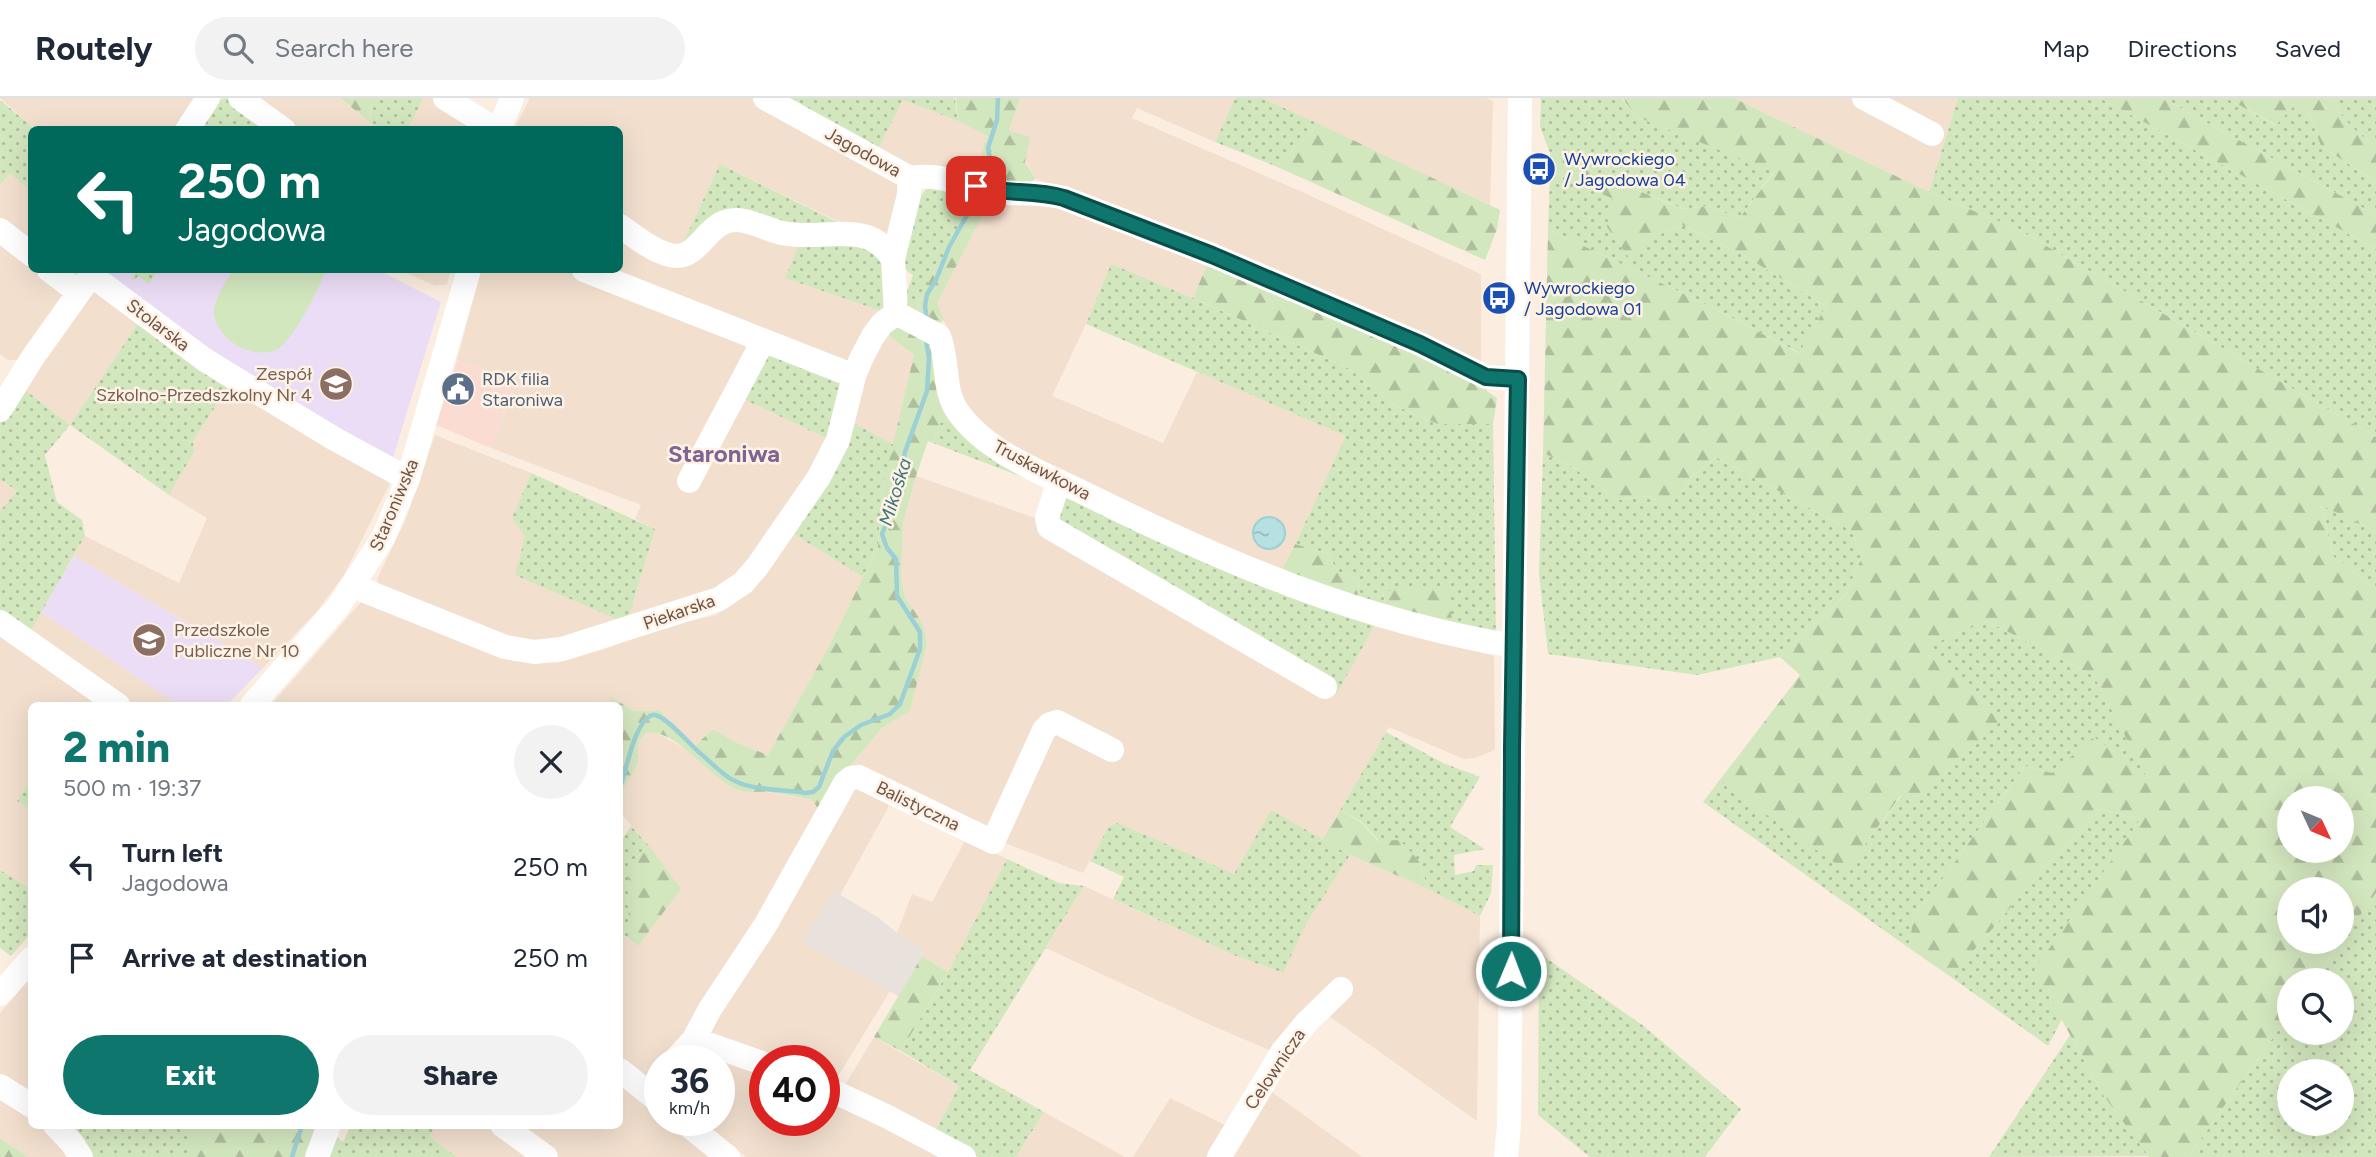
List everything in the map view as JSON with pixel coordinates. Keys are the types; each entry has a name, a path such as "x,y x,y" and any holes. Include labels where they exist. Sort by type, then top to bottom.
{"street":[{"path":"190,126 208,98"},
{"path":"240,98 278,126"},
{"path":"445,98 490,126"},
{"path":"499,126 512,98"},
{"name":"Jagodowa","path":"765,98 910,178 936,176 984,188 1042,193 1064,198 1212,255 1420,344 1486,377 1518,379"},
{"path":"1506,1157 1509,1125 1520,98"},
{"path":"1864,98 1932,134"},
{"name":"Truskawkowa","path":"910,178 909,195 893,259 916,322 942,342 951,400 959,414 994,446 1163,532 1329,600 1370,614 1463,638 1515,646"},
{"path":"623,228 662,252 675,256 685,255 713,229 723,222 734,220 782,233 805,236 864,236 877,242 893,259"},
{"path":"0,230 28,253"},
{"name":"Stolarska","path":"62,273 88,279 216,368 408,479"},
{"name":"Staroniwska","path":"255,702 319,630 353,586 383,538 408,479 468,273"},
{"path":"592,273 854,376"},
{"path":"0,410 33,357 88,279"},
{"name":"Piekarska","path":"353,586 505,647 534,652 562,649 719,599 732,592 757,567 819,477 838,440 854,376 873,336 882,324 916,322"},
{"path":"689,481 763,341"},
{"path":"1059,481 1047,518 1049,527 1325,687"},
{"path":"0,622 114,702"},
{"name":"Balistyczna","path":"688,1045 766,924 845,783 851,778 859,777 993,842 1044,730 1050,724 1057,722 1112,750"},
{"path":"0,994 28,962"},
{"name":"Celownicza","path":"1219,1157 1283,1052 1307,1022 1341,989"},
{"path":"694,1039 749,1058"},
{"path":"623,1072 644,1084"},
{"path":"0,1086 28,1104"},
{"path":"840,1094 964,1157"},
{"path":"59,1129 81,1157"},
{"path":"317,1157 328,1129"},
{"path":"508,1129 546,1157"},
{"path":"702,1136 728,1157"}],"shaded area":[{"path":"0,98 199,98 182,126 32,126"},
{"path":"252,98 339,98 375,126 292,126"},
{"path":"423,98 433,98 472,126 410,126"},
{"path":"530,98 754,98 898,182 891,247 720,164 679,251 623,221 623,126 516,126"},
{"path":"1020,98 1235,98 1215,142 1137,108 1132,118 1481,274 1481,367 1120,212 1036,179 1009,131"},
{"path":"1262,98 1486,98 1493,101 1490,205"},
{"path":"1734,98 1958,98 1929,192"},
{"path":"903,100 958,121 987,136 973,182 921,172 876,153"},
{"path":"10,173 28,188 28,246 0,223 0,185"},
{"path":"991,199 1058,200 1210,258 1193,298 1111,264 1052,396 1163,443 1197,372 1347,436 1278,578 1056,477 963,410 955,391 948,329 936,304"},
{"path":"723,229 800,242 786,278 884,312 847,364 610,273 623,273 623,234 664,260"},
{"path":"0,238 28,261 28,273 43,273 61,287 66,300 20,360 8,360 0,354"},
{"name":"Zespół Szkolno-Przedszkolny Nr 4","path":"106,273 384,273 441,302 391,464 325,426 107,279"},
{"path":"407,273 450,273 447,284 435,286"},
{"path":"480,273 575,273 743,341 748,355 743,399 826,438 796,496 753,560 724,586 628,620 655,529 635,519 641,505 491,448 517,381 457,360"},
{"path":"92,289 139,322 70,425 24,389"},
{"path":"885,332 914,355 894,445 852,422 855,400"},
{"path":"457,360 517,381 491,448 436,425"},
{"path":"229,385 390,483 344,575 317,611 263,668 74,556 85,536 179,583 207,518 169,495 194,452 193,441"},
{"path":"435,435 531,473 512,518 619,620 538,646 380,591 377,579 406,519"},
{"path":"916,476 1038,519 1294,666 1336,693 1375,625 1494,656 1495,750 1475,758 1464,759 1389,727 1322,840 1271,811 1234,875 1118,823 1109,826 1083,873 997,840 851,765 882,728 910,711 927,644 923,624 905,597 901,575 903,523"},
{"path":"0,479 17,491 0,511"},
{"path":"792,533 863,577 828,648 768,755 735,742 713,729 695,746 659,710 634,711 623,702 612,698 610,702 274,702 363,600 510,657 557,663 605,649 657,629 716,615 742,597"},
{"name":"Przedszkole Publiczne Nr 10","path":"74,556 263,668 230,702 174,702 41,612"},
{"path":"41,612 174,702 123,702 27,637"},
{"path":"0,630 103,702 28,702 28,784 17,801 28,809 28,887 0,870"},
{"path":"647,732 655,732 688,750 708,769 743,791 767,792 812,800 820,811 762,918 676,1045 644,1045 644,1076 623,1059 623,935 638,946 649,846 623,816 623,790 638,764 638,742"},
{"path":"859,786 889,800 888,808 840,895 834,891 803,942 890,991 840,1073 840,1045 749,1045 749,1052 707,1037 844,793"},
{"path":"966,839 1007,859 948,972 922,956 923,949 897,933 912,894 932,902"},
{"path":"1350,855 1428,889 1480,916 1477,1121 1322,1011 1282,1045 1274,1042 1269,1050 1046,948 1084,886 1234,955 1282,973 1305,926"},
{"path":"834,891 923,949 922,956 898,996 802,942"},
{"path":"28,980 28,1098 0,1081 0,1013"},
{"path":"874,1037 959,1086 934,1133 842,1090"},
{"path":"735,1061 749,1065 749,1136 840,1136 840,1099 949,1157 746,1157 719,1136 735,1136"},
{"path":"623,1088 644,1105 644,1136 682,1136 708,1157 550,1157 512,1129 623,1129"},
{"path":"1272,1092 1362,1157 1234,1157"},
{"path":"0,1093 28,1110 28,1129 51,1129 75,1157 28,1157 0,1138"},
{"path":"1170,1098 1225,1125 1207,1157 1133,1157"},
{"path":"1044,1112 1125,1157 1016,1157"},
{"path":"434,1129 500,1129 539,1157 457,1157 429,1136"}],"green space":[{"path":"233,98 273,126 200,126 213,102"},
{"path":"339,98 370,98 371,123 341,99"},
{"path":"370,98 423,98 410,126 375,126 371,123"},
{"path":"774,98 955,98 958,121 903,100 876,153"},
{"path":"956,98 1020,98 1009,131 1030,137 1025,162 1036,179 1025,185 1002,184 987,136 958,121"},
{"path":"1235,98 1262,98 1317,123 1311,134 1275,166 1215,142"},
{"path":"1541,98 1621,98 1637,117 1774,171 1739,219 1709,206 1683,209 1550,153 1540,127"},
{"path":"1622,98 1734,98 1929,192 2017,229 2376,437 2376,532 2321,505 2333,556 2376,589 2376,893 2354,924 2354,877 2277,877 2277,954 2332,954 2323,968 2277,968 2277,1032 2188,1157 2149,1157 2104,1096 2034,970 2140,820 2102,809 2051,860 1951,977 1909,948 1913,919 2025,766 2052,773 2094,737 2146,776 2094,676 1987,621 1929,646 2000,722 1911,803 1901,795 1846,871 1719,781 1800,675 1780,657 1845,595 1862,557 1852,531 1716,457 1692,476 1679,497 1667,504 1648,496 1618,500 1571,466 1543,453 1548,229 1707,305 1799,353 1826,306 1743,255 1682,225 1658,235 1630,259 1607,227 1613,199 1550,171 1550,153 1682,209 1709,206 1739,219 1774,172 1637,117"},
{"path":"1958,98 2100,98 2376,249 2376,437 2017,229 1929,192"},
{"path":"2100,98 2162,98 2376,215 2376,249"},
{"path":"2162,98 2226,98 2275,125 2297,101 2309,113 2321,146 2376,182 2376,215"},
{"path":"2226,98 2332,98 2350,125 2376,145 2376,182 2321,146 2309,113 2298,102 2276,125"},
{"path":"2332,98 2376,98 2376,145 2350,125"},
{"path":"0,100 31,126 28,126 28,188 10,173 0,185"},
{"path":"1317,123 1500,210 1497,229 1485,260 1275,166 1311,134"},
{"path":"987,136 1002,184 973,182"},
{"path":"720,164 853,230 788,230 732,212 679,251"},
{"path":"1550,171 1613,199 1658,235 1682,225 1743,255 1826,306 1800,353 1548,229"},
{"path":"932,182 977,194 955,232 942,264 938,263 919,304 918,318 902,305 913,275 903,268 915,203"},
{"path":"977,194 991,199 937,303 944,320 935,326 918,318 919,304 938,262 942,263 955,232"},
{"path":"830,240 881,250 884,312 785,278 800,242"},
{"path":"1210,258 1482,380 1487,391 1497,398 1493,424 1438,424 1394,405 1350,369 1193,298"},
{"path":"1111,264 1350,369 1394,405 1438,424 1493,424 1496,636 1465,633 1383,592 1386,611 1357,602 1359,579 1338,572 1328,554 1295,544 1346,436 1086,324"},
{"path":"135,273 156,273 149,284 138,276 134,281 131,279"},
{"path":"231,273 324,273 306,312 291,335 278,349 268,352 246,350 227,338 220,329 215,320 214,309"},
{"path":"139,322 229,385 193,441 194,452 169,495 70,425"},
{"path":"896,326 934,343 954,415 939,424 933,443 928,441 903,523 901,575 905,597 923,624 927,644 910,711 882,728 851,765 820,811 812,800 769,792 742,791 730,786 673,740 647,732 638,742 638,764 623,790 623,704 634,711 659,710 695,746 713,729 735,742 768,755 828,648 878,547 882,490 914,355 885,332"},
{"path":"771,351 837,376 845,386 826,438 743,399"},
{"path":"24,389 70,425 45,455 57,502 82,520 85,536 27,637 0,618 0,511 17,491 0,479 0,421"},
{"path":"954,415 1051,488 933,443 939,424"},
{"path":"852,422 894,445 882,490 878,547 863,577 792,533"},
{"path":"1543,453 1571,466 1618,500 1648,496 1656,500 1679,497 1692,476 1716,457 1852,531 1862,557 1845,595 1780,657 1697,675 1548,654 1539,574"},
{"path":"531,473 655,529 628,620 619,620 515,575 525,537 512,518"},
{"path":"1061,495 1375,625 1337,693 1308,669 1058,529"},
{"path":"2321,504 2376,532 2376,589 2333,556"},
{"path":"1295,544 1328,554 1338,572 1359,579 1357,602 1278,578"},
{"path":"1447,587 1453,626 1386,611 1383,591"},
{"path":"1987,621 2094,676 2147,777 2052,773 2025,766 1913,919 1909,948 1703,802 1719,781 1846,870 1902,795 1912,802 1999,722 1928,646"},
{"path":"1386,732 1443,763 1480,777 1450,827 1485,849 1454,855 1455,875 1474,871 1476,865 1493,865 1491,893 1480,916 1428,889 1419,861 1379,841 1362,822 1340,810"},
{"path":"28,784 28,809 17,801"},
{"path":"2102,809 2140,820 2035,970 2062,1019 2048,1046 1951,977 2051,860"},
{"path":"1271,810 1350,855 1305,926 1283,973 1234,955 1113,899 1124,877 1090,861 1109,826 1118,823 1234,874"},
{"path":"1340,810 1362,823 1378,841 1400,840 1419,861 1428,889 1322,840"},
{"path":"631,826 649,846 628,865 629,939 623,935 623,838"},
{"path":"649,846 681,889 638,946 629,939 628,865"},
{"path":"1007,859 1059,883 1084,886 970,1070 1044,1112 1016,1157 978,1157 934,1133 959,1086 901,1051 948,972"},
{"path":"0,870 28,887 28,936 11,956 0,948"},
{"path":"2376,893 2376,1157 2188,1157 2277,1032 2277,1045 2354,1045 2354,968 2323,968 2333,954 2354,954 2354,924"},
{"path":"1539,953 1645,1027 1741,1109 1705,1157 1590,1157 1538,1115"},
{"path":"922,956 948,972 901,1051 874,1037"},
{"path":"2070,1035 2104,1096 2150,1156 1989,1157"},
{"path":"66,1129 190,1129 190,1157 86,1157"},
{"path":"190,1129 320,1129 310,1157 190,1157"},
{"path":"349,1129 434,1129 429,1136 457,1157 324,1157 332,1133 343,1142"},
{"path":"0,1138 28,1157 0,1157"}],"water":[{"path":"1269,517 1280,522 1285,533 1280,544 1269,549 1258,544 1253,533 1258,522"}],"waterway":[{"name":"Mikośka","path":"985,182 990,159 988,148 997,120 998,98"},
{"name":"Mikośka","path":"927,321 927,294 936,280 949,247 978,196"},
{"name":"Mikośka","path":"623,778 640,727 646,719 657,715 731,779 751,787 813,792 819,787 833,751 844,737 861,725 890,714 900,704 920,649 920,632 897,596 896,559 887,548 882,534 897,496 905,452 927,391 929,358 926,340"},
{"name":"Mikośka","path":"292,1157 301,1129"}],"place":[{"name":"Wywrockiego / Jagodowa 04","path":"1539,169"},
{"name":"Wywrockiego / Jagodowa 01","path":"1499,298"},
{"name":"Zespół Szkolno-Przedszkolny Nr 4","path":"336,384"},
{"name":"RDK filia Staroniwa","path":"458,389"},
{"name":"Przedszkole Publiczne Nr 10","path":"149,640"}],"district":[{"name":"Staroniwa","path":"724,453"}],"route":[{"path":"976,186 1002,193 1053,194 1212,255 1420,344 1486,377 1518,379 1511,971"}]}
